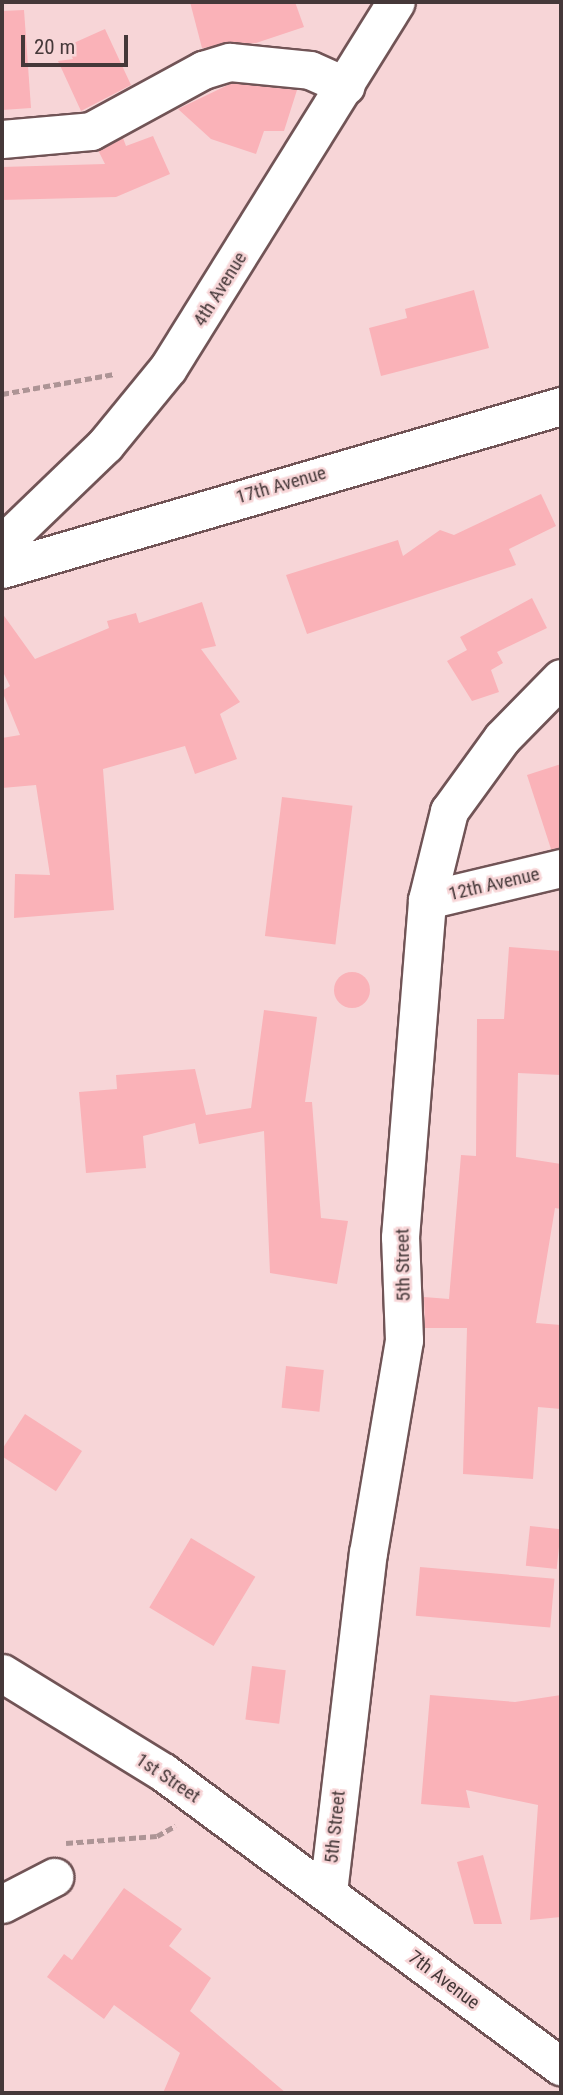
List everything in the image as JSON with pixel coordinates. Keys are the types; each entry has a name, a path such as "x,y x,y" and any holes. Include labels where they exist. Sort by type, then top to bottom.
{"street":[{"name":"4th Avenue","path":"2,544 105,445 168,368 396,2"},
{"path":"2,139 91,131 203,70 230,62 310,70 346,86"},
{"name":"17th Avenue","path":"2,569 561,406"},
{"name":"5th Street","path":"328,1892 368,1553 404,1340 400,1237 427,900 449,811 502,738 561,678"},
{"name":"12th Avenue","path":"427,900 561,868"},
{"name":"1st Street","path":"2,1673 197,1797 328,1892"},
{"path":"2,1904 54,1877"},
{"name":"7th Avenue","path":"328,1892 561,2067"}],"path":[{"path":"2,394 168,368"},
{"path":"54,1877 67,1841 157,1836 172,1830 197,1797"}],"building":[{"path":"190,2 295,2 304,27 256,43 202,48"},
{"path":"24,10 31,108 2,110 2,11"},
{"path":"105,29 131,85 81,111 58,61 73,59 67,46"},
{"path":"232,83 297,90 284,131 264,131 256,154 211,139 178,109"},
{"path":"153,136 170,174 116,197 2,200 2,167 105,164 98,150 123,138 126,146"},
{"path":"474,290 489,348 381,376 369,328 407,318 405,309"},
{"path":"541,494 556,526 509,549 516,565 307,634 286,575 398,540 403,556 440,530 454,535"},
{"path":"532,598 547,628 497,652 503,663 491,670 499,692 472,701 447,661 467,650 460,637"},
{"path":"202,602 216,646 201,649 240,702 220,714 237,759 195,774 185,746 103,769 114,910 14,918 15,874 50,875 36,785 2,788 2,738 20,735 2,691 10,686 2,670 2,613 35,659 109,628 107,621 136,613 139,623"},
{"path":"561,764 561,848 551,849 527,775"},
{"path":"282,797 352,806 335,945 265,936"},
{"path":"509,947 561,951 561,1075 518,1073 516,1157 561,1164 561,1209 555,1208 536,1323 561,1325 561,1409 538,1407 533,1479 463,1474 467,1328 425,1328 424,1297 449,1299 461,1155 476,1156 477,1019 504,1019"},
{"path":"352,972 365,977 370,990 365,1003 352,1008 339,1003 334,990 339,977"},
{"path":"264,1010 317,1017 305,1102 312,1102 321,1218 348,1221 337,1284 270,1273 264,1131 199,1144 195,1123 143,1136 146,1168 86,1173 79,1092 117,1089 116,1075 195,1069 206,1115 251,1108"},
{"path":"286,1366 324,1370 319,1412 282,1408"},
{"path":"25,1414 82,1451 56,1491 2,1456 2,1449"},
{"path":"530,1526 561,1529 557,1569 526,1566"},
{"path":"191,1538 255,1577 214,1646 149,1607"},
{"path":"420,1567 554,1579 550,1628 416,1616"},
{"path":"252,1666 286,1670 279,1724 245,1720"},
{"path":"430,1695 515,1702 561,1695 561,1917 530,1920 538,1805 466,1790 470,1808 421,1804"},
{"path":"483,1855 502,1924 474,1924 457,1862"},
{"path":"124,1888 182,1929 169,1946 211,1978 190,2011 286,2093 163,2093 180,2053 114,2005 104,2019 47,1977 64,1954 72,1960"}]}
